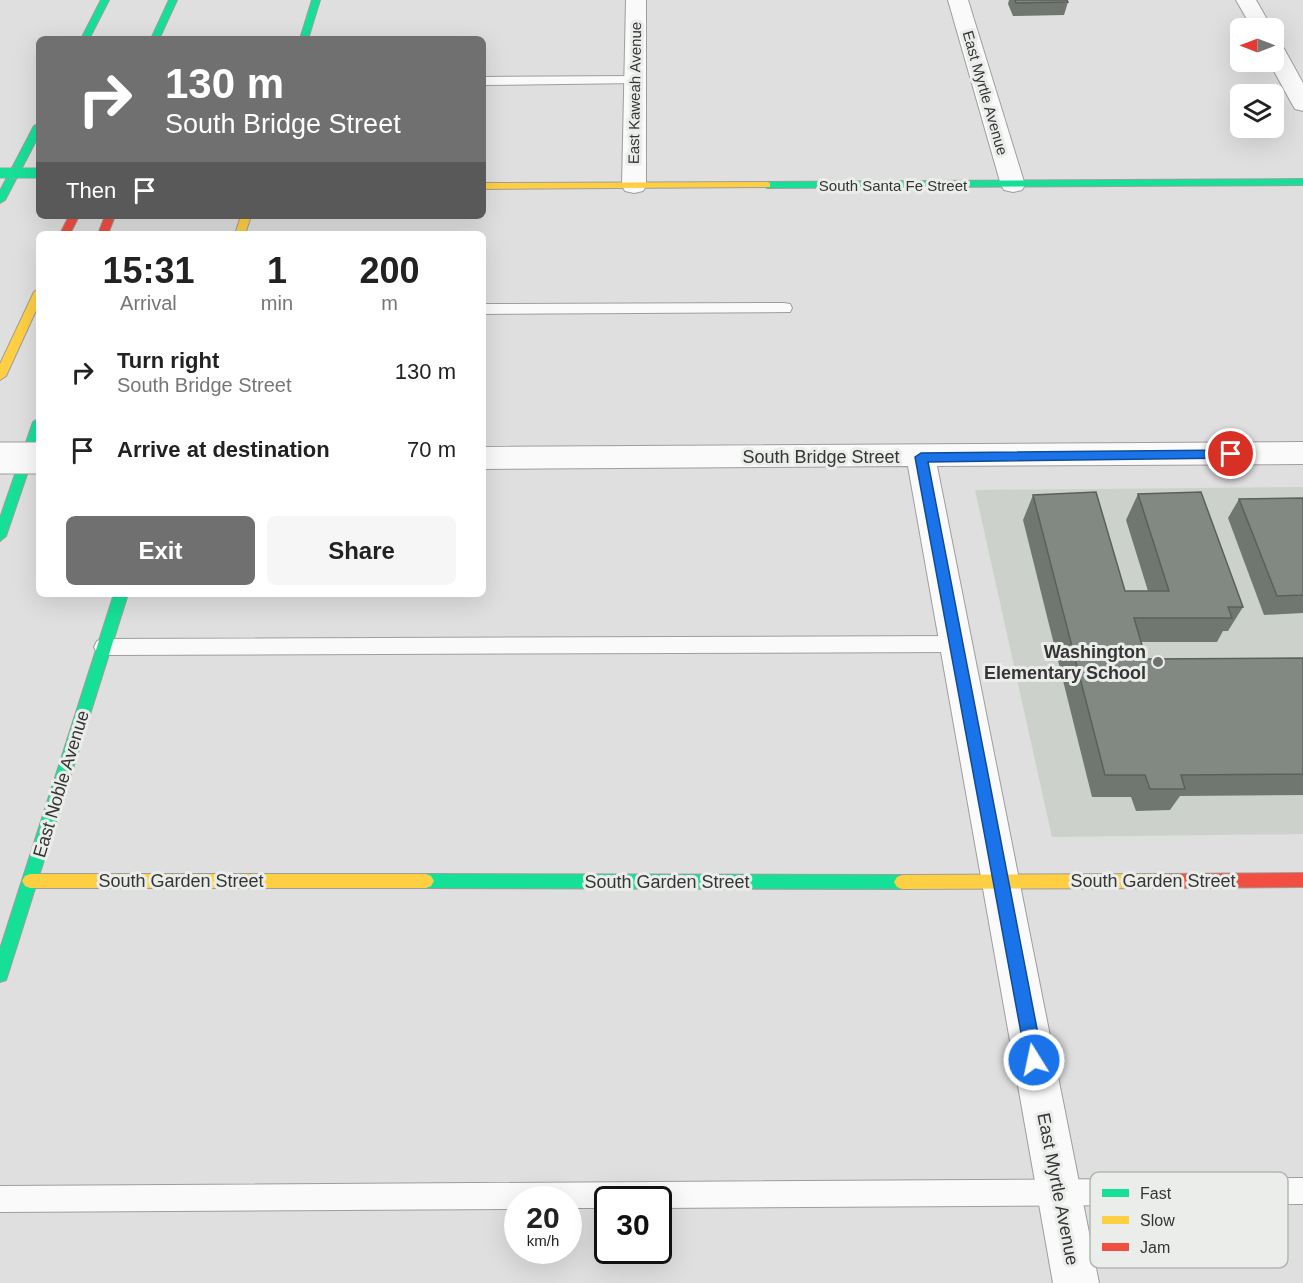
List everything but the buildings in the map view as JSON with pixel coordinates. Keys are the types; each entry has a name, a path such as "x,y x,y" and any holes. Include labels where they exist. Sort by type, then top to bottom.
{"main road":[{"path":"85,36 105,0"},
{"path":"156,36 173,0"},
{"path":"165,36 173,0"},
{"path":"305,36 316,0"},
{"path":"0,198 36,132"},
{"path":"0,173 36,173"},
{"name":"South Santa Fe Street","path":"486,186 1303,182"},
{"path":"0,198 20,196"},
{"path":"0,376 36,298"},
{"path":"0,536 36,431"},
{"name":"East Noble Avenue","path":"0,974 120,597"},
{"name":"South Garden Street","path":"30,881 1303,880"}],"street":[{"name":"East Kaweah Avenue","path":"634,186 636,0"},
{"name":"East Myrtle Avenue","path":"958,0 1013,185"},
{"path":"1246,0 1256,18"},
{"path":"1284,69 1303,104"},
{"name":"South Bridge Street","path":"486,458 1303,453"},
{"name":"East Myrtle Avenue","path":"921,457 1076,1283"},
{"path":"0,458 36,458"}],"lane":[{"path":"486,81 635,80"},
{"path":"486,309 784,309"},
{"path":"104,647 956,644"},
{"path":"1288,1191 1303,1191"},
{"path":"0,1199 1090,1193"}],"shaded area":[{"name":"Washington Elementary School","path":"1303,487 1303,834 1052,837 975,490"}],"traffic: fast":[{"path":"87,36 105,0"},
{"path":"156,36 173,0"},
{"path":"305,36 316,0"},
{"path":"0,200 36,132"},
{"path":"0,173 36,173"},
{"path":"767,185 1303,182"},
{"path":"0,536 36,431"},
{"path":"0,974 120,597"},
{"path":"426,881 902,882"}],"traffic: slow":[{"path":"486,186 767,185"},
{"path":"241,231 245,219"},
{"path":"0,376 36,298"},
{"path":"30,881 426,881"},
{"path":"902,882 1167,881"}],"traffic: jam":[{"path":"66,231 72,219"},
{"path":"104,231 109,219"},
{"path":"1167,881 1303,880"}],"place":[{"name":"Washington Elementary School","path":"1158,662"}],"route":[{"path":"1034,1060 921,457 1231,454"}]}
